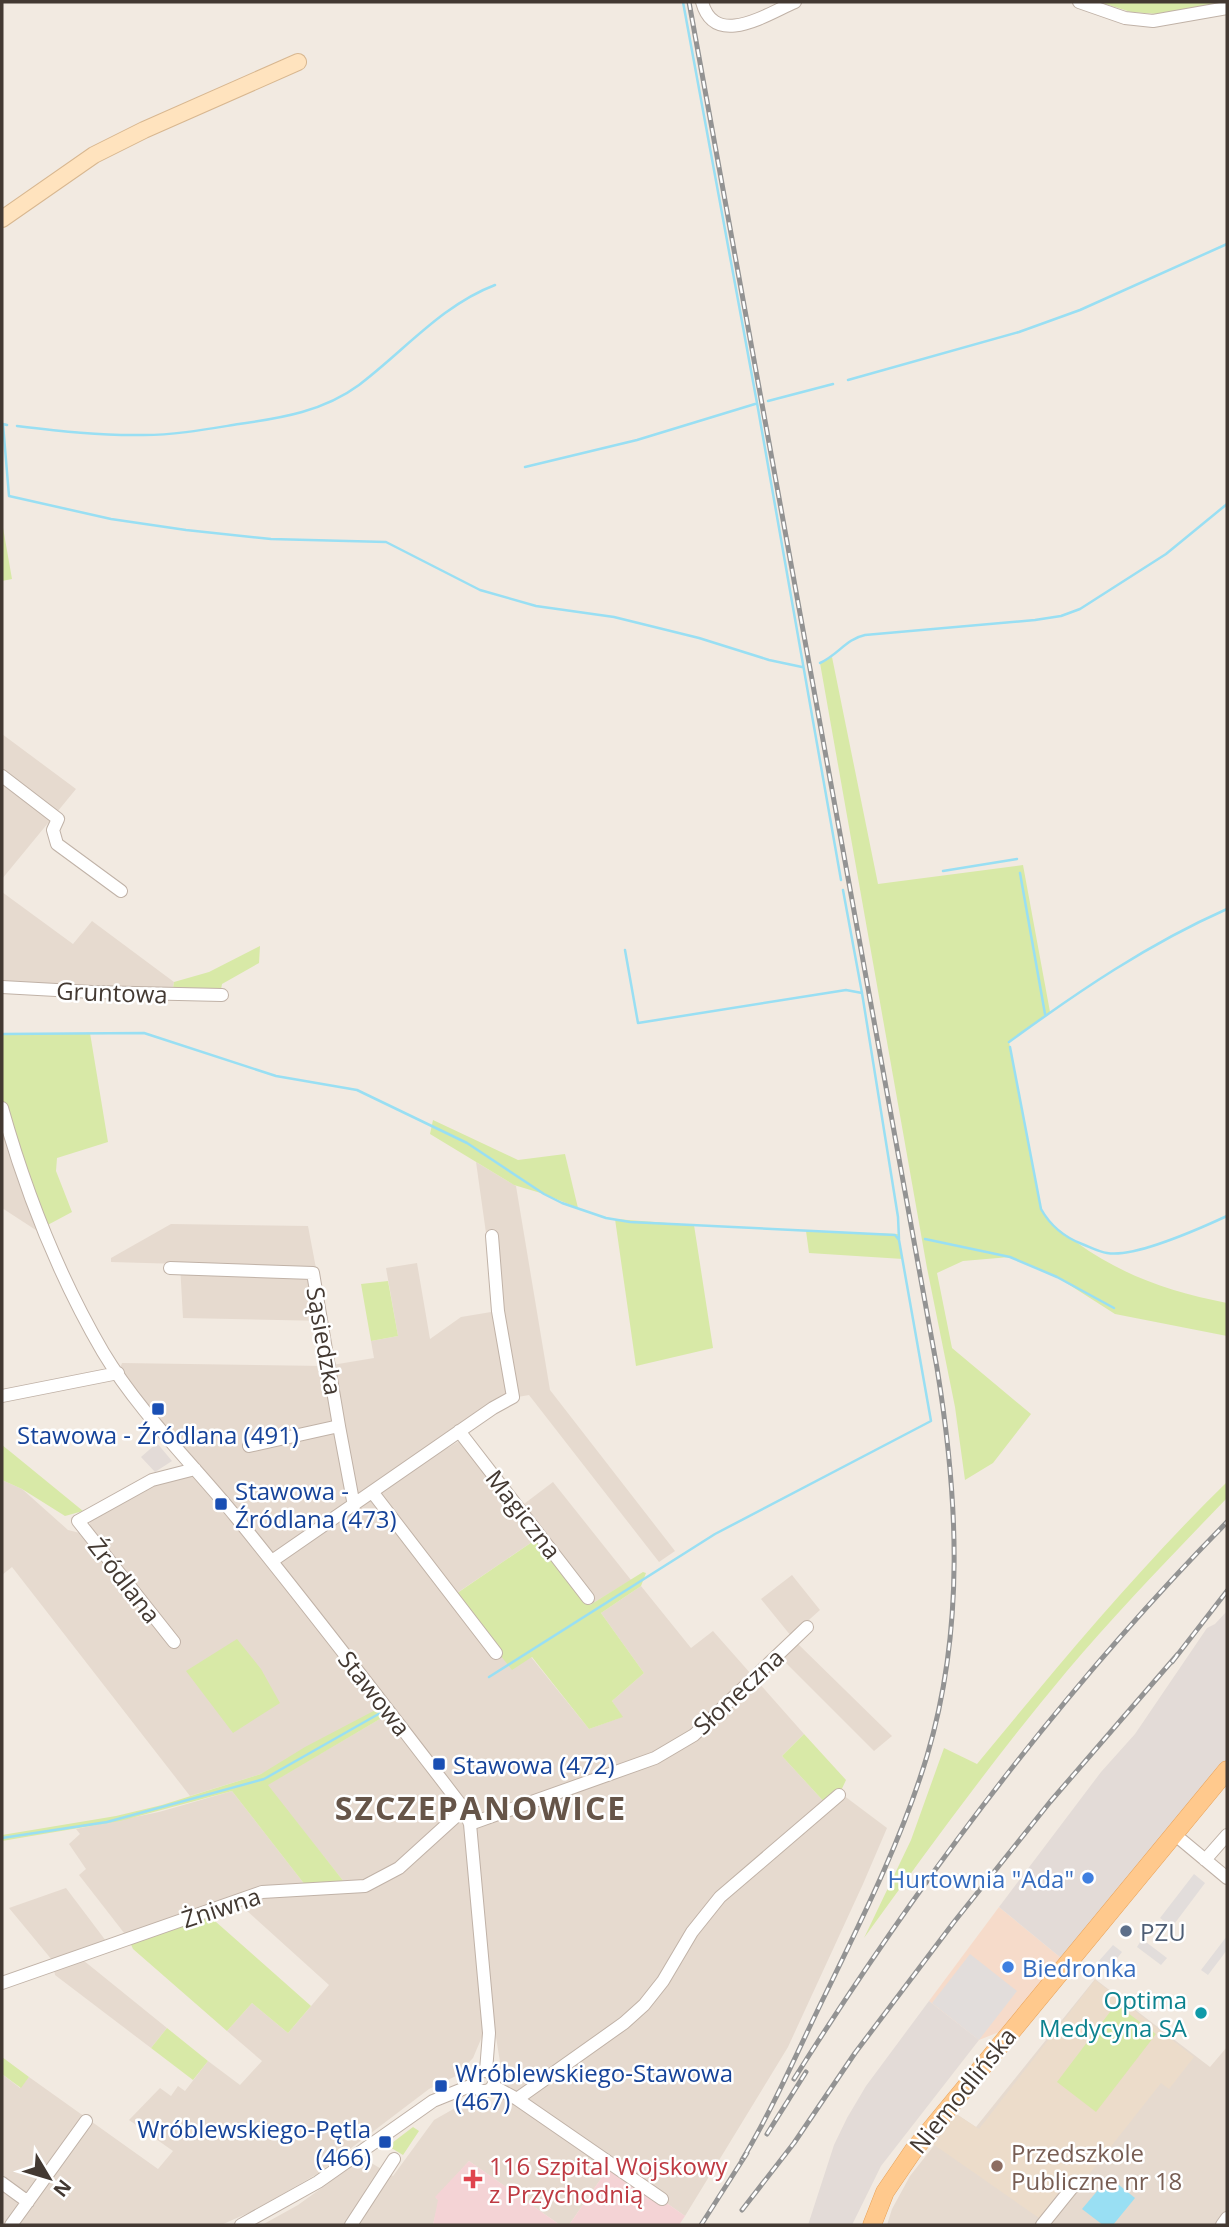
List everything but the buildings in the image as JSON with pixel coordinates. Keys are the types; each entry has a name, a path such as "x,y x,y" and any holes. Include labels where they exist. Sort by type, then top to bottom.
{"main road":[{"name":"Niemodlińska","path":"872,2225 885,2192 912,2151 1227,1770"}],"street":[{"path":"702,2 711,19 724,26 737,27 795,2"},
{"path":"1079,2 1125,18 1153,22 1227,8"},
{"path":"2,219 94,155 298,62"},
{"path":"2,776 58,819 53,830 58,844 121,891"},
{"name":"Gruntowa","path":"2,987 222,995"},
{"name":"Stawowa","path":"2,1108 16,1157 44,1234 104,1354 272,1561 464,1809 470,1824 489,2033 486,2071"},
{"path":"272,1561 355,1506 459,1431 513,1397 498,1311 492,1236"},
{"name":"Sąsiedzka","path":"170,1268 313,1273 355,1506"},
{"path":"4,1394 118,1373"},
{"name":"Sąsiedzka","path":"249,1446 339,1426"},
{"name":"Magiczna","path":"459,1431 588,1598"},
{"name":"Źródlana","path":"174,1642 78,1521 152,1480 195,1469"},
{"path":"373,1493 496,1653"},
{"name":"Słoneczna","path":"470,1824 655,1758 694,1735 807,1627"},
{"path":"517,2099 645,2005 663,1982 692,1932 720,1897 839,1794"},
{"name":"Żniwna","path":"2,1983 262,1892 365,1886 399,1868 464,1809"},
{"path":"1173,1833 1227,1878"},
{"path":"1205,1860 1227,1835"},
{"path":"486,2071 494,2077 493,2086 488,2090 482,2090 475,2084 476,2075 486,2071"},
{"path":"241,2225 318,2182 433,2101 475,2084"},
{"path":"493,2086 517,2099 662,2199"},
{"path":"11,2225 86,2121"},
{"path":"351,2225 394,2159"},
{"path":"2,2183 28,2202"},
{"path":"1042,2225 1075,2184"},
{"path":"1222,2225 1227,2218"}],"shaded area":[{"path":"2,734 76,789 2,879"},
{"path":"2,892 73,944 92,921 174,982 172,994 2,987"},
{"path":"2,1108 45,1236 2,1208"},
{"path":"476,1162 516,1186 550,1390 675,1551 659,1562 529,1395 496,1401 380,1488 461,1440 516,1510 553,1482 631,1580 590,1605 538,1538 454,1595 512,1669 531,1657 589,1729 622,1717 612,1701 644,1673 601,1613 641,1586 691,1648 713,1631 804,1734 782,1756 827,1805 843,1795 887,1828 788,2047 685,2216 611,2164 569,2225 560,2225 469,2161 436,2198 439,2200 433,2225 262,2225 298,2205 363,2158 393,2176 434,2120 457,2107 488,2110 505,2092 508,2081 500,2062 483,1957 484,2032 473,2058 456,2076 429,2089 317,2174 255,2210 221,2225 2,2225 2,2074 20,2088 29,2077 158,2169 173,2151 129,2120 160,2088 171,2096 178,2086 185,2091 208,2061 240,2085 262,2061 227,2031 252,2003 288,2033 329,1985 236,1901 128,1938 79,1875 86,1869 69,1844 80,1834 76,1829 159,1812 232,1791 309,1890 348,1887 267,1785 390,1713 261,1774 190,1796 12,1567 2,1575 2,1480 22,1489 68,1530 80,1533 171,1630 90,1526 90,1520 152,1480 194,1468 118,1373 122,1363 326,1366 374,1358 371,1341 398,1336 386,1268 417,1263 430,1339 461,1317 497,1311","holes":["765,1855 694,1929 704,1907 729,1881"]},
{"path":"171,1224 308,1226 326,1321 183,1318 180,1264 111,1262 111,1258"},
{"path":"157,1443 172,1461 155,1472 141,1457"},
{"path":"792,1575 820,1610 791,1636 761,1599"},
{"path":"1227,1611 1227,1770 1066,1962 999,1907 1101,1772 1135,1734 1207,1628 1215,1624"},
{"path":"797,1643 892,1736 874,1751 781,1658"},
{"path":"1194,1874 1205,1883 1172,1927 1160,1918"},
{"path":"66,1888 106,1941 78,1956 167,2028 151,2048 55,1975 52,1960 9,1908"},
{"path":"999,1907 1066,1962 1014,2026 979,2040 929,2001"},
{"path":"1227,1936 1227,1950 1208,1975 1201,1970"},
{"path":"1142,1939 1167,1958 1161,1965 1137,1947"},
{"path":"1113,1945 1122,1952 1108,1970 1098,1962"},
{"path":"970,1954 1017,1991 979,2040 932,2003"},
{"path":"1095,1979 1210,2067 1227,2047 1227,2225 887,2225 892,2209 910,2176 958,2115 976,2127"},
{"path":"1095,1980 1194,2057 1169,2089 1161,2083 1071,2197 1061,2189 1039,2218 933,2144 956,2114 979,2129"},
{"path":"929,2001 979,2040 881,2166 852,2225 808,2225 834,2145 847,2118 866,2086"},
{"name":"116 Szpital Wojskowy z Przychodnią","path":"469,2161 560,2225 433,2225 438,2200 435,2197"},
{"name":"116 Szpital Wojskowy z Przychodnią","path":"611,2164 685,2216 679,2225 569,2225"}],"green space":[{"path":"1099,2 1227,3 1171,15 1131,12"},
{"path":"2,522 12,579 2,581"},
{"path":"832,657 878,884 1023,865 1050,1012 1009,1042 1044,1214 1076,1242 1130,1273 1186,1294 1227,1303 1227,1336 1115,1314 1057,1277 1010,1257 963,1261 937,1273 952,1348 1031,1414 993,1463 965,1480 955,1407 927,1268 820,663"},
{"path":"260,946 259,963 222,984 220,995 172,994 174,982 209,972"},
{"path":"90,1033 108,1142 57,1158 56,1171 72,1212 42,1228 2,1108 2,1034"},
{"path":"433,1120 518,1160 565,1154 578,1208 514,1185 430,1134"},
{"path":"615,1219 694,1225 713,1348 636,1366"},
{"path":"806,1231 898,1234 903,1259 809,1253"},
{"path":"388,1281 398,1336 371,1341 361,1284"},
{"path":"2,1445 83,1511 65,1516 22,1489 2,1480"},
{"path":"1227,1482 1227,1498 1126,1605 1040,1703 864,1938 911,1840 944,1748 977,1764 1129,1584"},
{"path":"538,1538 590,1605 643,1572 646,1573 641,1586 601,1613 644,1673 612,1701 623,1717 589,1729 532,1657 512,1670 453,1596"},
{"path":"237,1639 261,1669 280,1703 233,1733 186,1671"},
{"path":"385,1705 390,1713 268,1785 348,1887 309,1890 232,1791 120,1821 2,1841 2,1835 116,1816 162,1805 261,1774 305,1747"},
{"path":"804,1734 846,1780 839,1795 827,1805 782,1756"},
{"path":"207,1914 311,2006 288,2033 252,2003 227,2031 133,1949 128,1938"},
{"path":"1116,2004 1156,2034 1096,2112 1057,2082"},
{"path":"167,2028 208,2061 193,2080 151,2048"},
{"path":"2,2057 29,2077 21,2088 2,2074"},
{"path":"413,2127 419,2131 403,2155 388,2146"}],"water":[{"path":"1109,2177 1135,2198 1113,2225 1103,2225 1082,2209"}],"waterway":[{"path":"683,2 841,880"},
{"path":"848,380 1019,332 1080,310 1227,244"},
{"path":"17,426 96,434 156,435 204,430 302,412 346,394 441,316 495,285"},
{"path":"768,401 833,384"},
{"path":"525,467 637,440 755,404"},
{"path":"7,425 3,424 9,496 111,519 186,530 271,539 386,542 480,590 536,606 614,617 802,667"},
{"path":"820,663 852,640 865,635 1035,620 1061,616 1080,609 1166,554 1227,504"},
{"path":"943,871 1017,859"},
{"path":"1020,873 1045,1014"},
{"path":"843,890 862,993"},
{"path":"1009,1042 1061,1005 1169,937 1227,909"},
{"path":"625,950 638,1023 846,990 862,993 898,1217 899,1239"},
{"path":"2,1034 144,1033 276,1076 357,1090 467,1143 544,1194 606,1218 630,1222 895,1235 899,1240 931,1421 715,1534 489,1677"},
{"path":"1010,1047 1041,1209 1063,1234 1098,1251 1119,1253 1150,1247 1227,1216"},
{"path":"925,1239 1010,1257 1057,1277 1114,1308"},
{"path":"2,1838 107,1822 264,1779 382,1712"}],"railway":[{"path":"689,2 937,1368 950,1465 953,1514 954,1562 948,1660 939,1708 917,1787 894,1848 867,1907 775,2099 742,2160"},
{"path":"794,2079 891,1931 996,1789 1107,1652 1227,1522"},
{"path":"1172,1662 1227,1591"},
{"path":"742,2210 794,2143 855,2053 954,1922 1050,1802 1178,1654"},
{"path":"767,2134 806,2072"},
{"path":"701,2225 747,2153"}],"place":[{"name":"Stawowa - Źródlana (491)","path":"158,1409"},
{"name":"Stawowa - Źródlana (473)","path":"221,1504"},
{"name":"Stawowa (472)","path":"439,1764"},
{"name":"Hurtownia \"Ada\"","path":"1088,1878"},
{"name":"PZU","path":"1126,1931"},
{"name":"Biedronka","path":"1008,1967"},
{"name":"Optima Medycyna SA","path":"1201,2013"},
{"name":"Wróblewskiego-Stawowa (467)","path":"441,2086"},
{"name":"Wróblewskiego-Pętla (466)","path":"385,2142"},
{"name":"Przedszkole Publiczne nr 18","path":"997,2166"},
{"name":"116 Szpital Wojskowy z Przychodnią","path":"473,2179"}],"district":[{"name":"SZCZEPANOWICE","path":"481,1807"}]}
